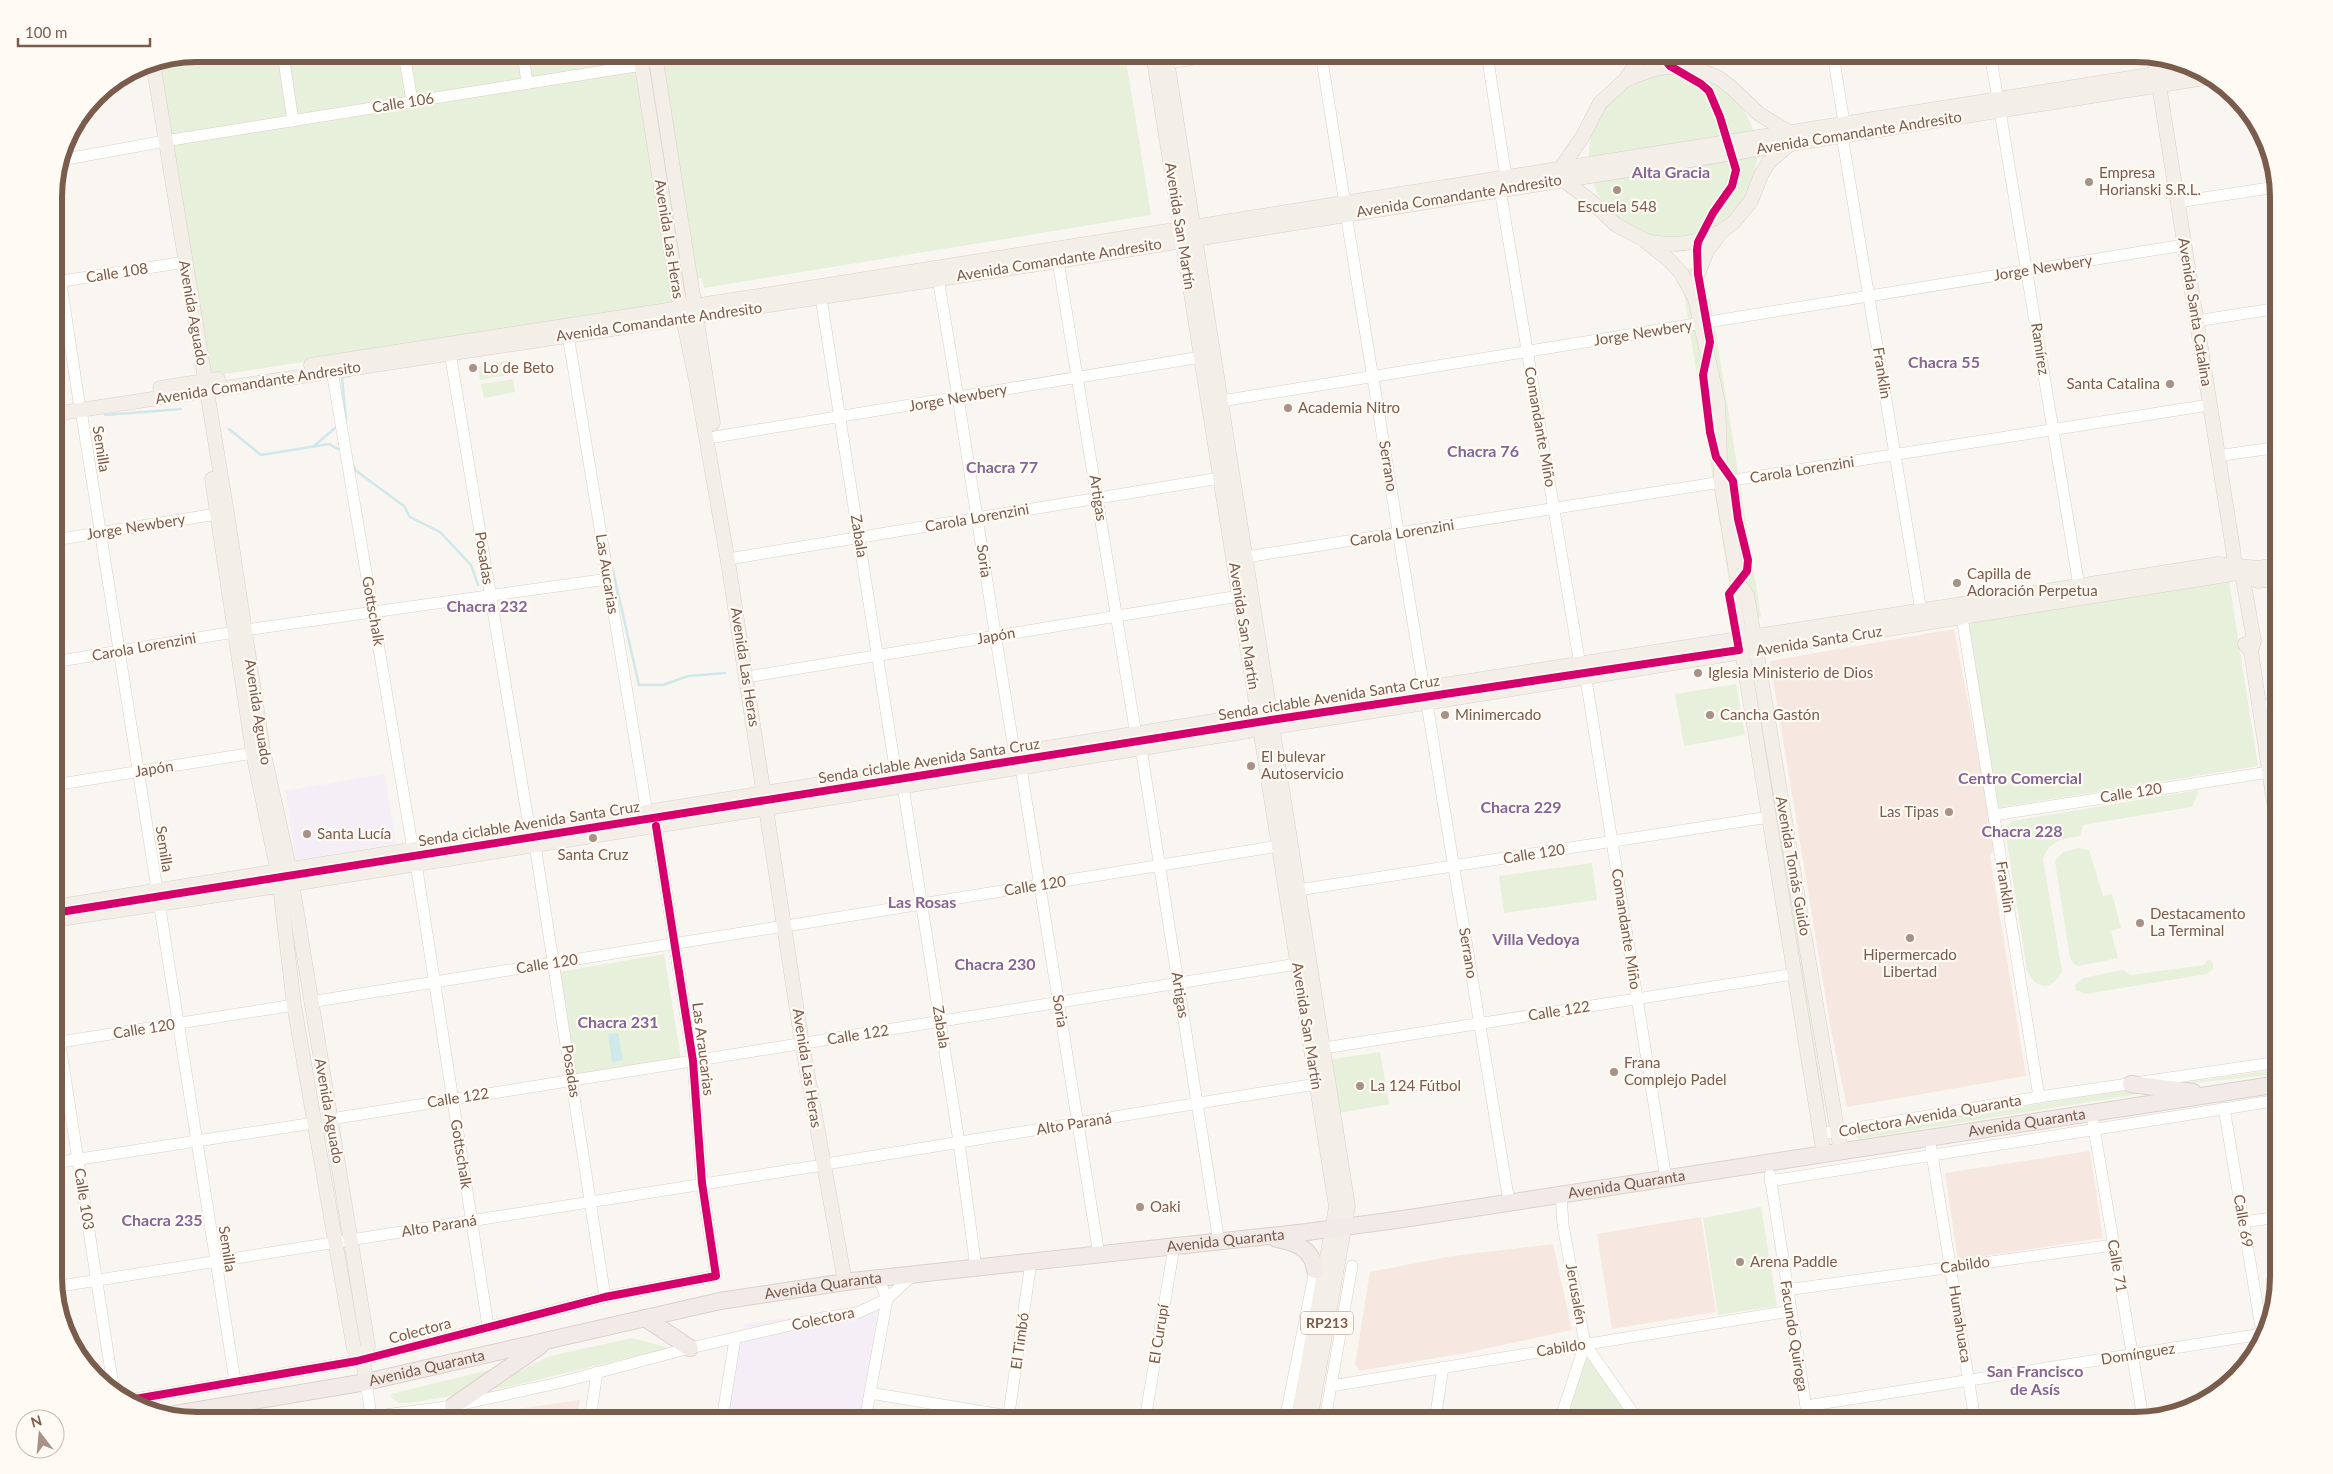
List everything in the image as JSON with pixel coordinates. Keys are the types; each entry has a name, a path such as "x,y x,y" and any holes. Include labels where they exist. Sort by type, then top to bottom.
{"highway":[{"path":"2132,1084 2212,1094"},
{"name":"Avenida Quaranta","path":"191,1411 366,1382 720,1301 848,1281 1339,1228 1841,1152 1931,1146 2093,1121 2212,1094 2270,1085"},
{"path":"1265,1237 1292,1242 1306,1250 1314,1263 1315,1270"},
{"path":"644,1318 690,1348"},
{"path":"453,1406 547,1341"}],"main road":[{"name":"Avenida Las Heras","path":"642,63 688,312 769,801 806,1043 848,1281"},
{"name":"Avenida Las Heras","path":"656,63 688,312 715,437 753,676 769,801"},
{"name":"Avenida San Martín","path":"1155,63 1221,401 1246,557 1279,846 1339,1228"},
{"name":"Avenida San Martín","path":"1168,63 1201,358 1239,596 1264,713"},
{"name":"Avenida Tomás Guido","path":"1637,63 1625,80 1612,91 1592,118 1561,174 1622,229 1644,240 1670,261 1681,273 1695,298"},
{"name":"Avenida Tomás Guido","path":"1694,63 1702,71"},
{"name":"Avenida Santa Catalina","path":"2156,64 2217,456 2237,571 2245,643 2251,651 2270,782"},
{"name":"Avenida Tomás Guido","path":"1625,80 1663,67 1686,67 1702,71 1719,78 1734,89 1759,114 1790,138 1769,162 1761,175 1751,201 1738,218 1722,231 1707,251 1701,263 1695,298 1699,324 1718,403 1721,483 1738,583 1747,595 1756,644 1841,1152"},
{"name":"Avenida Aguado","path":"154,70 179,263 201,386 217,514 310,1002 352,1240 368,1346 363,1360 366,1382"},
{"name":"Avenida Comandante Andresito","path":"2158,79 2181,71"},
{"name":"Avenida Aguado","path":"149,72 163,142 239,631 254,753 285,878 294,1005 354,1349 363,1360"},
{"name":"Avenida Comandante Andresito","path":"63,411 80,406 201,386 1188,234 2158,79 2196,77"},
{"path":"1746,102 1753,114 1762,142 1761,175"},
{"name":"Avenida Tomás Guido","path":"1592,118 1584,149 1585,170 1596,202 1604,213"},
{"name":"Avenida Tomás Guido","path":"1644,240 1676,245 1698,242 1722,231"},
{"name":"Avenida Comandante Andresito","path":"201,386 332,371 449,348 568,335 688,312 821,298 1058,261 1188,234"},
{"name":"Avenida Comandante Andresito","path":"63,406 80,406"},
{"name":"Avenida Santa Cruz","path":"1756,644 1921,611 2218,564 2258,581 2270,579"},
{"name":"Avenida Santa Cruz","path":"63,906 157,897 285,878 532,838 647,813 903,786 1022,768 1264,713 1580,665 1962,617 2270,566"},
{"name":"Avenida Tomás Guido","path":"1738,583 1733,596 1824,1155"},
{"name":"Avenida Santa Cruz","path":"532,838 656,826 896,774 1015,755 1266,728 1586,679 1741,646"},
{"name":"Avenida San Martín","path":"1266,728 1298,890 1348,1206 1339,1228"},
{"name":"Avenida Santa Cruz","path":"63,918 157,897"},
{"name":"RP213","path":"1300,1412 1319,1310 1339,1228"},
{"name":"RP213","path":"1311,1412 1339,1228"}],"street":[{"path":"284,63 294,120"},
{"path":"406,63 412,102"},
{"path":"524,63 527,83"},
{"name":"Calle 106","path":"68,159 527,83 622,63"},
{"name":"Serrano","path":"1322,63 1424,689"},
{"name":"Comandante Miño","path":"1488,63 1527,352 1580,665"},
{"name":"Franklin","path":"1834,63 1869,296 1921,611"},
{"name":"Ramírez","path":"1992,63 2079,586"},
{"path":"2178,202 2269,188"},
{"name":"Jorge Newbery","path":"1221,401 2184,245"},
{"name":"Artigas","path":"1058,261 1159,867 1219,1242"},
{"name":"Calle 108","path":"63,281 179,263"},
{"name":"Soria","path":"938,279 959,399 994,636 1015,755"},
{"name":"Zabala","path":"821,298 896,774"},
{"path":"2196,321 2270,309"},
{"name":"Semilla","path":"63,310 80,406 235,1381"},
{"name":"Las Aucarias","path":"568,335 647,813"},
{"name":"Posadas","path":"449,348 554,963 592,1201 605,1297"},
{"name":"Jorge Newbery","path":"715,437 959,399 1201,358"},
{"name":"Gottschalk","path":"332,371 414,857 488,1326"},
{"name":"Carola Lorenzini","path":"1246,557 2209,405"},
{"path":"2217,456 2270,447"},
{"name":"Carola Lorenzini","path":"734,558 1220,478"},
{"name":"Jorge Newbery","path":"63,539 217,514"},
{"name":"Carola Lorenzini","path":"63,661 239,631 608,579"},
{"name":"Japón","path":"753,676 878,657 1239,596"},
{"name":"Franklin","path":"1962,617 2039,1097"},
{"name":"Comandante Miño","path":"1586,679 1666,1180"},
{"name":"Serrano","path":"1427,704 1509,1202"},
{"path":"2258,707 2270,705"},
{"name":"Japón","path":"63,784 254,753"},
{"name":"Soria","path":"1022,768 1099,1255"},
{"name":"Calle 120","path":"1994,815 2268,772"},
{"name":"Zabala","path":"903,786 959,1142 976,1268"},
{"name":"Calle 120","path":"1298,890 1769,816"},
{"name":"Las Araucarias","path":"656,826 693,1061 702,1183 716,1276"},
{"name":"Calle 120","path":"310,1002 1159,867 1279,846"},
{"name":"Calle 122","path":"331,1119 1297,964"},
{"name":"Calle 122","path":"1324,1048 1794,974"},
{"name":"Calle 120","path":"63,1041 294,1005"},
{"name":"Colectora Avenida Quaranta","path":"1820,1134 2039,1097 2270,1063"},
{"name":"Calle 103","path":"63,1076 112,1381"},
{"name":"Alto Paraná","path":"63,1285 1078,1124 1316,1084"},
{"path":"2093,1121 2224,1108 2270,1101"},
{"name":"Calle 69","path":"2224,1108 2261,1326"},
{"name":"Calle 71","path":"2093,1121 2143,1411"},
{"path":"63,1162 314,1123"},
{"path":"1770,1181 1931,1146"},
{"name":"Humahuaca","path":"1931,1146 1974,1412"},
{"name":"Facundo Quiroga","path":"1768,1164 1786,1290 1807,1412"},
{"name":"Jerusalén","path":"1561,1195 1563,1225 1584,1344 1563,1412"},
{"path":"2243,1222 2270,1218"},
{"name":"Cabildo","path":"1786,1290 2114,1245"},
{"name":"El Curupí","path":"1145,1412 1174,1247"},
{"name":"El Timbó","path":"1009,1412 1032,1262"},
{"path":"1326,1412 1352,1266"},
{"path":"1287,1412 1315,1270"},
{"name":"Colectora","path":"404,1412 453,1406 558,1383 690,1348 735,1340 822,1318 857,1313 887,1299 913,1275"},
{"name":"Colectora","path":"139,1398 363,1360 605,1297 716,1276"},
{"path":"866,1412 887,1299 879,1279"},
{"path":"1305,1321 1319,1310"},
{"name":"Cabildo","path":"1331,1386 1790,1310"},
{"name":"Domínguez","path":"1817,1412 1969,1380 2257,1335"},
{"path":"723,1412 735,1340"},
{"path":"1584,1344 1632,1412"},
{"path":"1436,1412 1443,1368"},
{"path":"591,1412 597,1372"},
{"path":"366,1382 370,1412"},
{"path":"870,1392 976,1412"}],"shaded area":[{"name":"Hipermercado Libertad","path":"1954,629 1996,847 1990,856 2026,1076 1847,1107 1831,1030 1770,661"},
{"path":"385,774 396,844 296,860 285,791"},
{"path":"2090,1151 2103,1238 1958,1260 1945,1173"},
{"path":"1701,1217 1716,1312 1612,1329 1597,1234"},
{"path":"1553,1244 1572,1330 1465,1353 1359,1371 1355,1364 1370,1272 1452,1256"},
{"path":"887,1304 865,1412 728,1412 744,1324"},
{"path":"580,1400 578,1412 496,1412"}],"green space":[{"path":"189,63 643,63 644,71 667,65 667,63 1126,63 1151,215 704,288 702,278 677,282 680,305 204,377 156,69 162,67"},
{"path":"1673,72 1697,76 1712,82 1726,91 1738,103 1747,117 1753,132 1757,156 1753,180 1747,195 1738,209 1726,221 1712,230 1697,236 1673,240 1649,236 1634,230 1620,221 1608,209 1599,195 1593,180 1589,156 1593,132 1599,117 1608,103 1620,91 1634,82 1649,76"},
{"path":"1701,263 1714,321 1761,617 1735,621 1681,273"},
{"path":"510,360 512,374 480,380 478,366"},
{"path":"513,379 515,392 484,398 481,384"},
{"path":"2229,581 2258,766 1997,808 1968,623"},
{"path":"1755,666 1825,1108 1819,1109 1748,667"},
{"name":"Cancha Gastón","path":"1736,684 1745,735 1684,746 1675,694"},
{"path":"2199,790 2192,807 2083,825 2080,836 2057,842 2048,849 2043,860 2062,971 2058,978 2049,985 2039,985 2035,982 2027,970 2005,829 2012,821"},
{"path":"2078,848 2089,850 2103,896 2112,894 2121,928 2111,931 2118,958 2079,966 2074,964 2070,958 2055,861 2063,852"},
{"path":"1592,863 1597,900 1504,913 1499,876"},
{"path":"664,954 681,1059 576,1076 559,972"},
{"path":"2209,959 2213,964 2213,969 2207,974 2086,994 2076,990 2075,985 2083,978 2122,970 2131,975 2204,965"},
{"name":"La 124 Fútbol","path":"1380,1052 1389,1104 1339,1113 1330,1067 1334,1059"},
{"path":"2270,1070 2270,1075 2182,1083"},
{"path":"2132,1089 2163,1090 1859,1139 1855,1136 1858,1133"},
{"name":"Arena Paddle","path":"1761,1207 1777,1306 1718,1315 1703,1218"},
{"path":"632,1338 670,1348 507,1387 494,1389 492,1385 550,1356"},
{"path":"1586,1347 1630,1412 1566,1412"},
{"path":"501,1367 461,1394 410,1403 399,1403 392,1398 391,1394"},
{"path":"273,1410 278,1412 258,1412"}],"water":[{"path":"618,1033 623,1060 612,1062 608,1034"}],"waterway":[{"path":"346,419 342,377 350,376"},
{"path":"105,415 181,409"},
{"path":"313,447 335,428"},
{"path":"229,429 261,455 329,444 338,449"},
{"path":"354,466 355,470 404,506 410,517 440,532 471,565 478,585"},
{"path":"610,569 613,571 639,685 663,685 688,676 725,673"}],"cycle path":[{"name":"Senda ciclable Avenida Santa Cruz","path":"63,912 1271,720 1739,650 1729,594 1747,571 1748,560 1738,519 1733,481 1716,457 1710,432 1703,375 1710,342 1698,274 1697,250 1698,242 1713,213 1732,186 1736,170 1720,117 1709,91 1668,63"},
{"path":"139,1398 357,1361 605,1297 716,1276 702,1183 693,1061 656,826"}],"place":[{"name":"Empresa Horianski S.R.L.","path":"2089,182"},
{"name":"Escuela 548","path":"1617,190"},
{"name":"Lo de Beto","path":"473,368"},
{"name":"Santa Catalina","path":"2170,384"},
{"name":"Academia Nitro","path":"1288,408"},
{"name":"Capilla de Adoración Perpetua","path":"1957,583"},
{"name":"Iglesia Ministerio de Dios","path":"1698,673"},
{"name":"Minimercado","path":"1445,715"},
{"name":"Cancha Gastón","path":"1710,715"},
{"name":"El bulevar Autoservicio","path":"1251,766"},
{"name":"Las Tipas","path":"1949,812"},
{"name":"Santa Lucía","path":"307,834"},
{"name":"Santa Cruz","path":"593,838"},
{"name":"Destacamento La Terminal","path":"2140,923"},
{"name":"Hipermercado Libertad","path":"1910,938"},
{"name":"Frana Complejo Padel","path":"1614,1072"},
{"name":"La 124 Fútbol","path":"1360,1086"},
{"name":"Oaki","path":"1140,1207"},
{"name":"Arena Paddle","path":"1740,1262"}],"district":[{"name":"Alta Gracia","path":"1671,172"},
{"name":"Chacra 55","path":"1944,362"},
{"name":"Chacra 76","path":"1483,451"},
{"name":"Chacra 77","path":"1002,467"},
{"name":"Chacra 232","path":"487,606"},
{"name":"Centro Comercial","path":"2020,778"},
{"name":"Chacra 229","path":"1521,807"},
{"name":"Chacra 228","path":"2022,831"},
{"name":"Las Rosas","path":"922,902"},
{"name":"Villa Vedoya","path":"1536,939"},
{"name":"Chacra 230","path":"995,964"},
{"name":"Chacra 231","path":"618,1022"},
{"name":"Chacra 235","path":"162,1220"},
{"name":"San Francisco de Asís","path":"2035,1380"}]}
